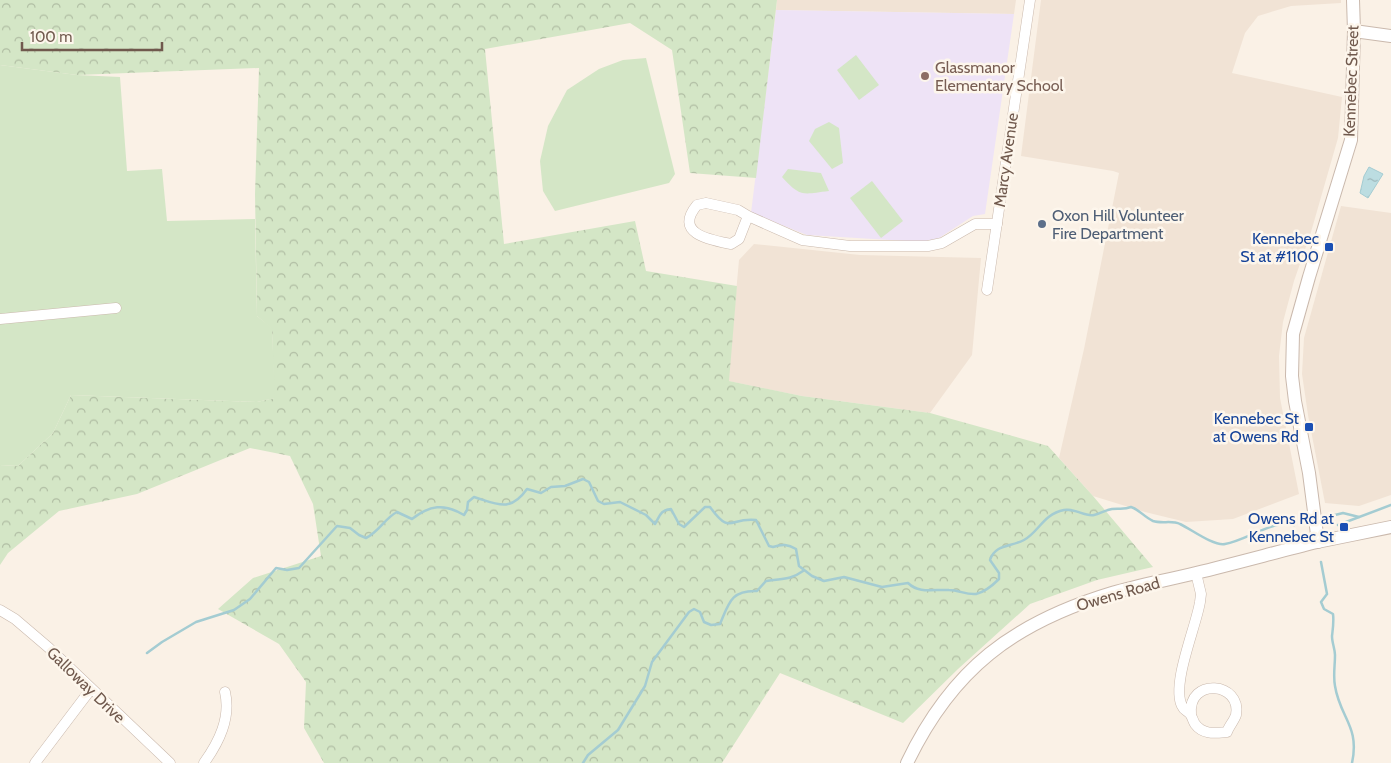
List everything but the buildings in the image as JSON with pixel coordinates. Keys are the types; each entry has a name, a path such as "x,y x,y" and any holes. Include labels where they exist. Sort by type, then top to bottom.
{"street":[{"name":"Marcy Avenue","path":"987,290 1030,0"},
{"name":"Kennebec Street","path":"1318,542 1309,473 1300,435 1295,401 1292,376 1293,334 1351,140 1353,0"},
{"path":"1354,31 1391,36"},
{"path":"748,216 738,239 731,244 696,235 690,221 691,214 698,204 706,203 738,210 802,240 850,246 928,246 942,242 975,224 997,224"},
{"path":"0,319 116,308"},
{"name":"Owens Road","path":"907,763 928,723 951,691 992,650 1058,612 1113,593 1318,542 1391,526"},
{"path":"1191,714 1193,700 1207,688 1226,691 1236,707 1235,716 1226,732 1214,733 1205,732 1197,727 1191,714 1181,706 1178,691 1201,594 1196,573"},
{"name":"Galloway Drive","path":"0,610 49,648 170,763"},
{"path":"35,763 91,689"},
{"path":"204,763 220,737 224,724 227,707 224,692"}],"shaded area":[{"path":"777,0 1016,0 1014,14 776,10"},
{"path":"1041,0 1341,0 1341,3 1291,6 1258,16 1245,33 1232,73 1342,97 1338,138 1311,232 1294,281 1283,322 1279,356 1280,398 1299,494 1233,519 1186,522 1093,496 1059,458 1084,349 1119,173 1021,156"},
{"path":"776,10 1014,14 985,214 973,216 939,238 923,242 807,235 751,213"},
{"path":"1341,206 1391,213 1391,495 1359,506 1325,503 1302,374 1304,338"},
{"path":"754,244 860,255 981,258 972,355 930,413 802,396 728,381 739,260"}],"green space":[{"path":"0,0 777,0 756,178 690,173 672,50 630,23 485,49 504,244 635,221 646,271 737,286 729,381 802,396 930,413 1048,446 1153,567 1097,580 1030,604 958,669 903,723 780,673 722,763 324,763 304,728 306,682 279,644 218,609 253,578 321,556 313,504 290,456 250,448 137,494 59,511 8,553 0,565 0,465 18,466 53,433 71,395 257,402 274,398 272,329 257,316 255,194 259,68 77,75 0,65"},
{"path":"856,55 879,85 859,100 837,70"},
{"path":"646,58 675,174 669,183 555,211 543,191 540,161 548,126 567,90 599,69 623,60"},
{"path":"0,65 77,75 120,77 127,171 162,169 167,221 255,219 257,316 272,328 275,398 257,402 71,395 53,433 18,466 0,465"},
{"path":"829,122 839,128 843,163 832,169 809,141 815,129"},
{"path":"788,169 821,173 829,191 803,193 798,191 782,177"},
{"path":"872,181 903,221 881,238 850,198"}],"water":[{"path":"1369,167 1383,174 1368,198 1360,193 1364,176"}],"waterway":[{"path":"147,653 196,622 234,610 250,599 276,568 287,570 299,568 337,526 350,528 366,538 397,512 412,519 431,508 444,507 464,515 468,502 474,497 503,505 515,501 527,489 541,493 551,487 565,486 583,479 589,482 598,501 604,504 620,502 646,515 655,524 662,512 671,509 679,524 684,527 705,507 710,507 722,521 727,523 756,520 769,546 785,545 796,549 799,566 812,576 824,581 844,577 882,587 908,583 922,590 953,590 972,594 985,590 999,579 999,573 990,560 996,551 1029,537 1051,515 1064,510 1091,515 1131,507 1153,521 1177,523 1208,540 1220,544 1233,542 1270,527 1287,524 1294,525"},
{"path":"1338,525 1391,505"},
{"path":"1331,516 1343,513 1359,517"},
{"path":"1321,562 1327,594 1321,602 1324,609 1333,614 1334,682 1337,697 1351,731 1354,750 1352,763"},
{"path":"583,763 588,755 618,730 645,686 652,662 689,612 694,609 700,612 704,622 711,625 720,624 729,604 736,595 748,591 757,591 766,581 789,578 803,571"}],"place":[{"name":"Glassmanor Elementary School","path":"925,76"},
{"name":"Oxon Hill Volunteer Fire Department","path":"1042,224"},
{"name":"Kennebec St at #1100","path":"1329,247"},
{"name":"Kennebec St at Owens Rd","path":"1309,427"},
{"name":"Owens Rd at Kennebec St","path":"1344,527"}]}
